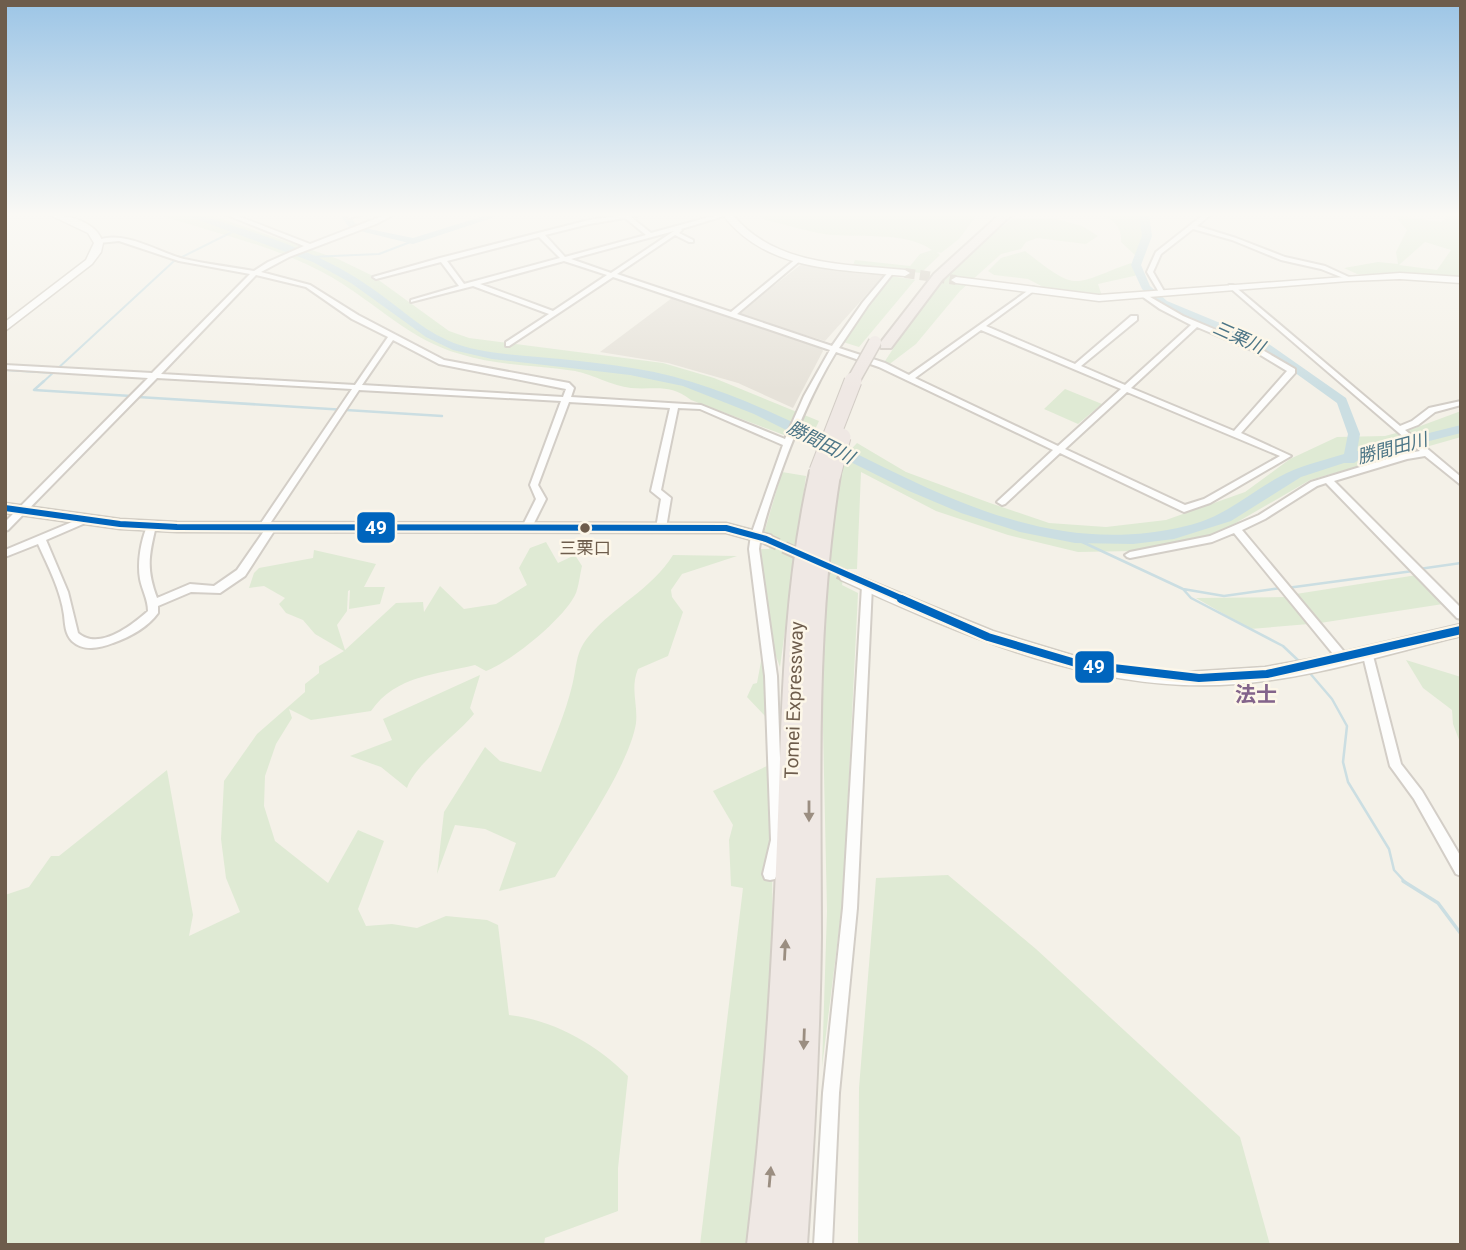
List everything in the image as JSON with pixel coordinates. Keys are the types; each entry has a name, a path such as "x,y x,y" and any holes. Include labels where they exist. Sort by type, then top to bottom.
{"highway":[{"name":"Tomei Expressway","path":"763,1245 781,1028 797,617 805,531 825,473 881,344 920,284 931,273"},
{"name":"Tomei Expressway","path":"881,344 942,273"},
{"name":"Tomei Expressway","path":"791,1245 808,940 814,607 825,473"}],"street":[{"path":"5,328 75,273"},
{"path":"5,528 255,273"},
{"path":"256,273 308,286 391,337 442,362 566,384 570,388 534,485 541,499 527,527"},
{"path":"376,277 390,273"},
{"path":"452,273 463,287"},
{"path":"413,301 512,273"},
{"path":"605,273 909,378 1184,509 1208,501 1287,456 981,327"},
{"path":"509,345 616,273"},
{"path":"732,315 782,273"},
{"path":"769,874 777,840 771,676 754,549 761,537 787,439 796,418 831,349 890,273"},
{"path":"1151,273 1162,293"},
{"path":"1337,273 1348,278"},
{"path":"956,280 1099,298 1348,278 1400,276 1459,282"},
{"path":"472,284 555,314"},
{"path":"1231,286 1461,482"},
{"path":"909,378 1033,289"},
{"path":"1145,296 1170,313 1244,343 1292,371 1236,434"},
{"path":"1076,367 1135,318"},
{"path":"1002,502 1196,324"},
{"path":"155,603 190,588 216,590 241,573 266,528 391,337"},
{"path":"5,368 701,407 787,439"},
{"path":"1401,430 1432,410 1461,403"},
{"path":"661,528 666,498 656,491 675,405"},
{"path":"1130,555 1177,547 1237,530 1297,493 1327,480 1427,452"},
{"path":"1327,480 1461,615"},
{"path":"5,508 150,526 726,528 761,537"},
{"path":"5,554 87,519"},
{"path":"40,539 52,561 76,639 93,643 121,636 143,623 153,612 155,603 145,579 145,556 150,526"},
{"path":"1237,530 1342,657"},
{"path":"846,576 988,637 1079,664 1199,678 1235,677 1367,652 1461,630"},
{"path":"823,1245 831,1093 850,908 867,586"},
{"path":"1367,652 1396,766 1418,794 1461,870"}],"shaded area":[{"path":"790,273 884,275 825,341 737,314"},
{"path":"672,298 821,348 823,351 793,408 738,383 668,363 600,352"}],"green space":[{"path":"325,273 368,273 449,331 469,338 663,363 714,378 819,421 808,444 691,400 669,389 624,387 575,371 503,363 460,354 409,331"},
{"path":"949,273 980,273 960,291 916,344 887,366 883,364 932,290"},
{"path":"992,273 1055,273 1075,281 1103,273 1138,275 1098,284 1102,296 1047,289 1028,279"},
{"path":"1461,273 1461,278 1357,274"},
{"path":"891,276 915,280 859,347 843,342"},
{"path":"1065,389 1102,404 1078,424 1044,409"},
{"path":"1461,411 1461,437 1310,480 1215,535 1134,551 1078,552 1008,535 936,511 861,472 857,569 845,569 842,585 858,593 843,897 822,1067 827,911 821,637 826,537 840,461 857,443 906,472 1049,523 1106,527 1166,520 1245,492 1290,459 1337,437 1385,436"},
{"path":"782,472 806,476 780,667 769,637 761,549 769,549 772,537 764,533"},
{"path":"546,542 558,563 575,555 582,566 576,593 550,626 497,666 486,671 475,665 418,678 392,690 371,711 311,720 289,709 292,718 276,744 265,776 264,806 275,841 328,883 358,830 384,841 358,909 366,926 392,924 417,928 446,916 487,920 498,925 509,1015 542,1022 573,1035 616,1064 628,1076 618,1168 618,1211 545,1238 544,1245 5,1245 5,895 29,887 51,856 59,856 167,770 193,915 189,936 240,912 226,878 221,839 224,781 257,734 305,692 305,684 319,673 319,666 344,651 315,634 303,620 286,613 279,604 285,598 264,586 249,588 254,573 259,568 313,558 314,550 376,564 364,587 385,587 380,604 349,609 350,590 348,591 347,611 337,625 345,650 396,603 423,602 424,612 440,586 464,609 496,604 527,585 519,568 530,548"},
{"path":"673,555 737,556 682,574 671,590 672,597 683,612 668,656 638,669 634,689 636,723 632,740 614,780 555,877 499,891 516,843 485,829 455,825 437,874 444,812 485,747 500,761 541,772 566,708 584,642 610,615 655,578"},
{"path":"1417,575 1443,604 1320,623 1296,594"},
{"path":"1286,597 1309,624 1250,629 1196,598"},
{"path":"763,651 768,709 765,716 747,697 753,684 757,683"},
{"path":"1406,660 1461,677 1461,745 1453,724 1452,710 1423,688"},
{"path":"480,675 470,708 474,714 418,769 407,788 381,767 350,756 392,740 383,719"},
{"path":"767,766 771,826 772,946 752,1245 700,1245 743,888 731,886 729,840 733,825 713,791"},
{"path":"948,875 1036,949 1240,1137 1270,1245 858,1245 859,1088 876,878"}],"waterway":[{"path":"53,373 161,273"},
{"name":"勝間田川","path":"342,273 417,327 457,348 492,356 630,371 706,390 759,411 914,488 966,510 1020,528 1075,538 1133,539 1174,534 1226,517 1296,474 1350,457"},
{"name":"三栗川","path":"1140,273 1146,287 1163,303 1262,344 1342,401 1354,434 1350,457"},
{"path":"5,370 53,373"},
{"path":"42,383 53,373"},
{"path":"44,381 34,390 131,396"},
{"path":"138,397 442,416"},
{"name":"勝間田川","path":"1350,457 1461,429"},
{"path":"1078,540 1183,589"},
{"path":"1419,569 1461,563"},
{"path":"1287,588 1413,571"},
{"path":"1183,589 1224,596 1281,588"},
{"path":"1183,589 1191,598 1283,646 1301,663"},
{"path":"1308,671 1332,699 1347,726 1343,762 1348,782 1389,849 1394,870 1406,883"},
{"path":"1406,883 1438,903 1461,934"}],"tunnel":[{"path":"907,273 956,280"},
{"path":"766,539 846,576"}],"transit line":[{"name":"49","path":"5,508 120,524 177,527 726,528 766,539 988,637 1079,664 1199,678 1267,674 1461,630"}],"place":[{"name":"三栗口","path":"585,528"}],"district":[{"name":"法士","path":"1256,695"}]}
